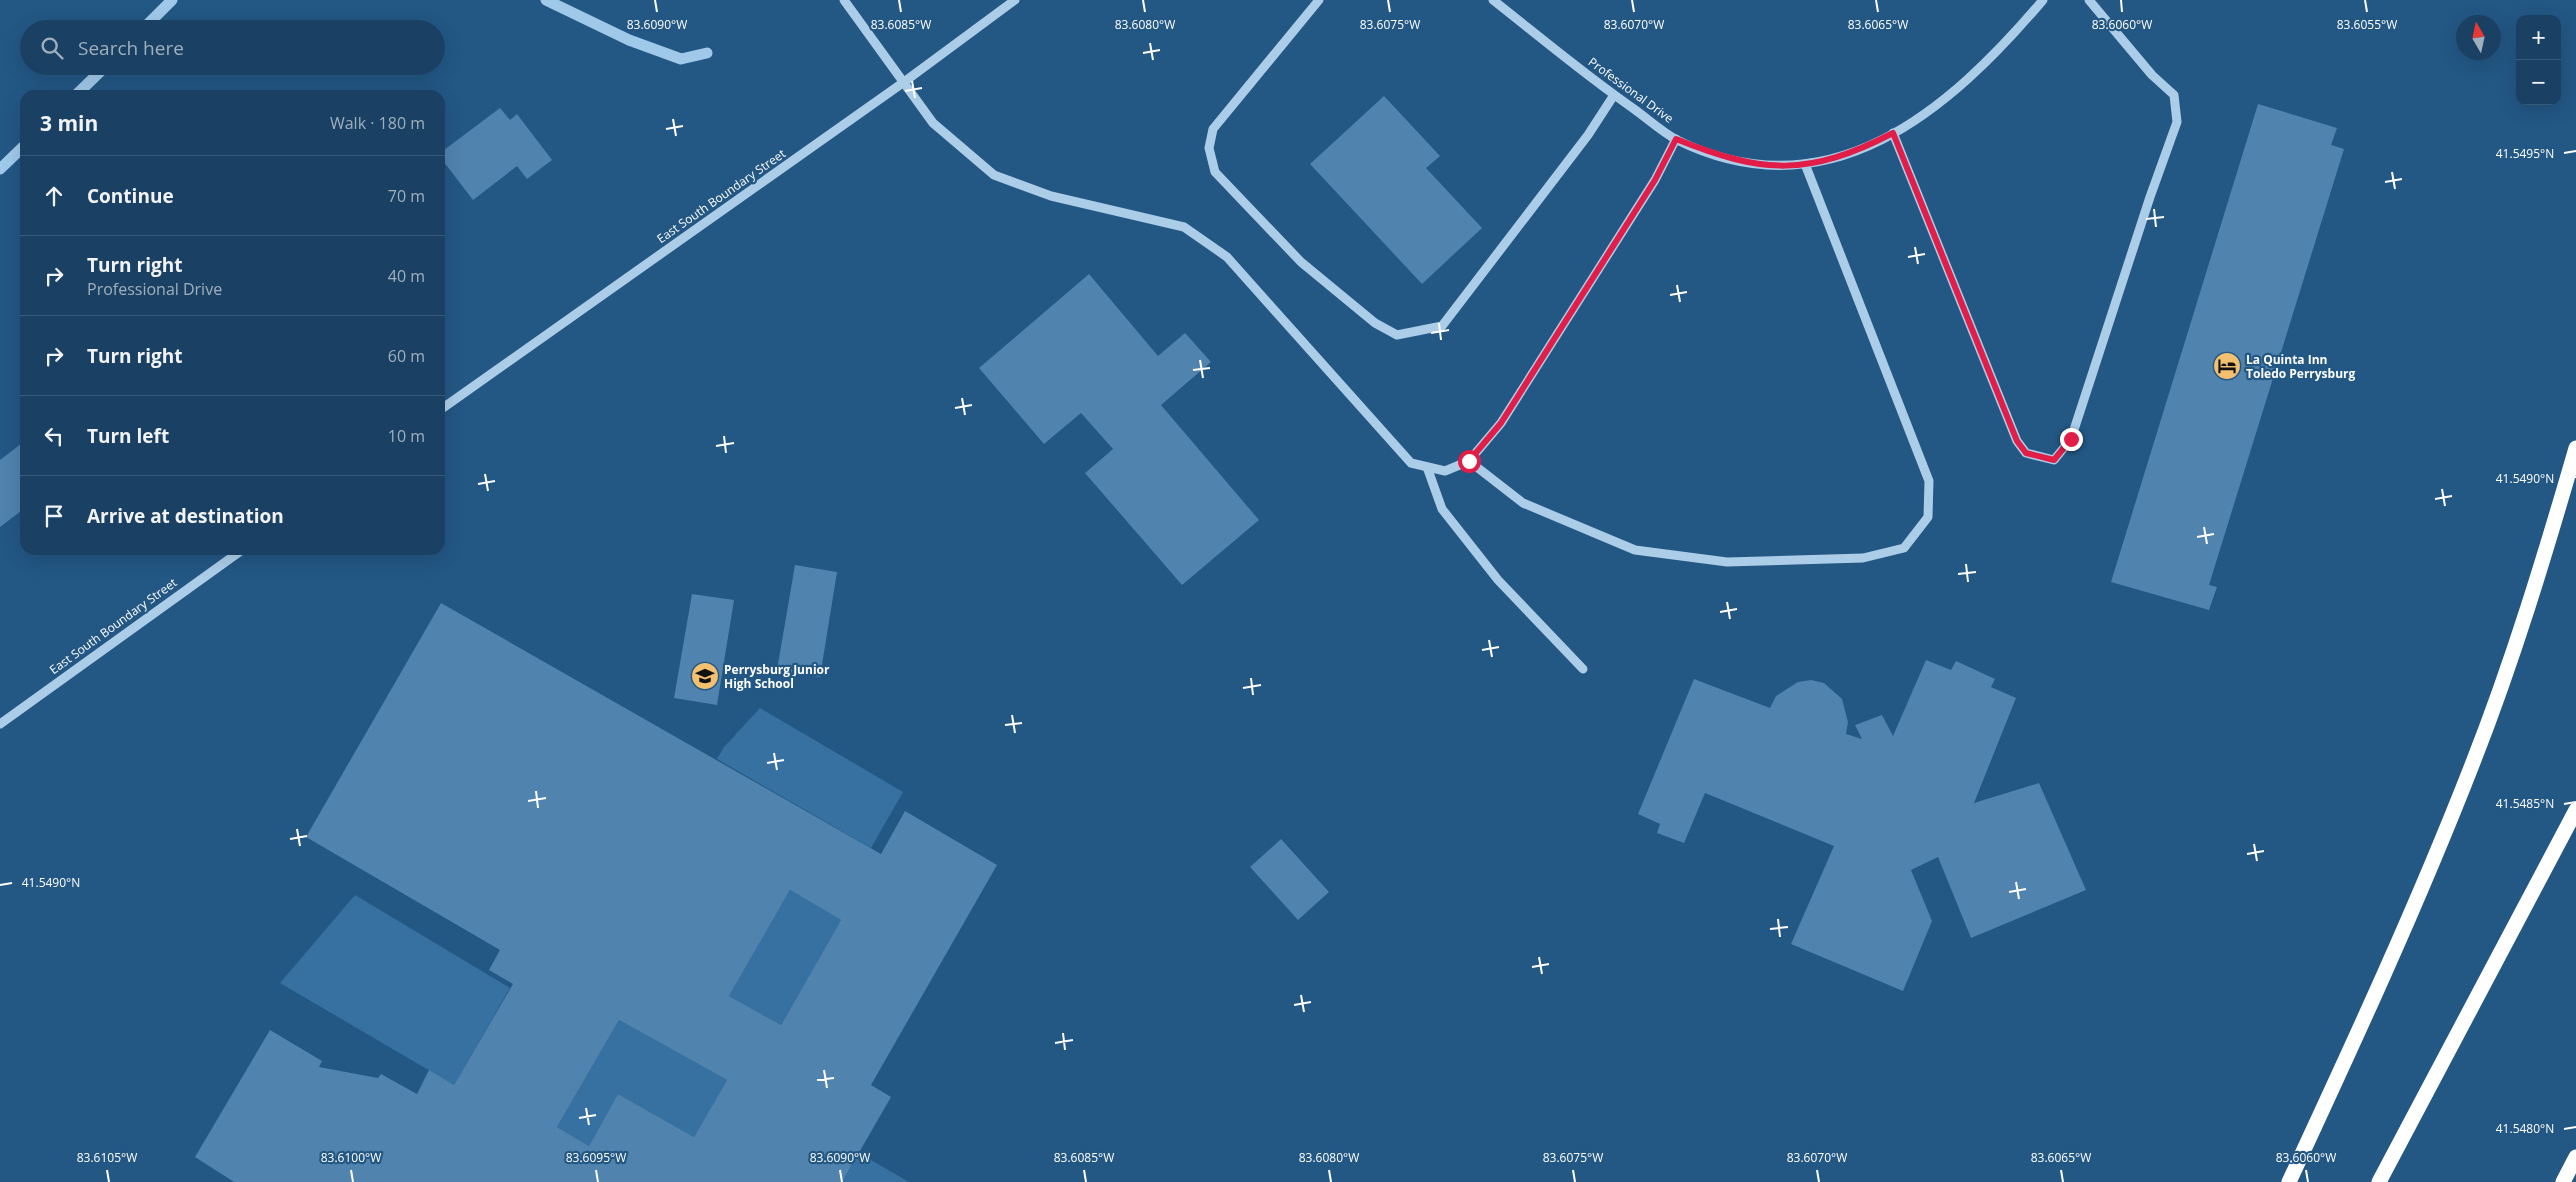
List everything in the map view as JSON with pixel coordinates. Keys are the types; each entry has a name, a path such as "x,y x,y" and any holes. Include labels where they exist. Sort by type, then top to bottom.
{"highway":[{"path":"2289,1182 2395,953 2473,764 2532,599 2576,448"},
{"path":"2379,1182 2576,810"},
{"path":"2563,1182 2576,1157"}],"street":[{"path":"844,0 933,123 994,176 1051,196 1184,227 1227,257 1411,463 1445,471 1469,461 1501,423 1655,180 1676,139"},
{"name":"East South Boundary Street","path":"445,406 904,82 1015,0"},
{"path":"1319,0 1213,129 1209,148 1215,172 1301,262 1375,323 1397,335 1442,326 1588,135 1614,95"},
{"name":"Professional Drive","path":"1493,0 1614,95 1676,139 1747,164 1784,166 1826,162 1864,148 1909,125 1962,85 2002,48 2043,0"},
{"path":"1893,133 2017,441 2026,453 2054,460 2071,439 2150,197 2177,122 2174,95 2152,75 2089,0"},
{"path":"1469,461 1523,504 1635,550 1727,562 1863,558 1904,548 1928,517 1929,481 1805,164"},
{"path":"1427,467 1442,508 1498,580 1583,669"},
{"name":"East South Boundary Street","path":"0,724 235,555"}],"shaded area":[{"path":"760,708 903,792 871,848 717,759 724,747"},
{"path":"790,890 841,920 781,1025 729,996"},
{"path":"355,895 510,988 454,1085 280,983"},
{"path":"619,1020 727,1080 694,1137 618,1094 589,1146 557,1127"},
{"path":"859,1153 909,1182 842,1182"}],"building":[{"path":"1384,96 1440,156 1426,168 1482,228 1422,284 1310,164"},
{"name":"La Quinta Inn Toledo Perrysburg","path":"2258,104 2337,128 2331,145 2344,149 2209,585 2217,587 2209,610 2111,582"},
{"path":"500,108 510,120 517,114 552,160 527,179 517,166 473,200 445,164 445,149"},
{"path":"1089,274 1158,356 1185,333 1211,362 1161,405 1259,520 1182,585 1085,473 1113,449 1081,413 1044,444 979,368"},
{"path":"20,445 20,512 0,527 0,460"},
{"path":"795,565 837,572 820,677 777,670"},
{"path":"692,594 734,600 717,705 674,698"},
{"path":"441,603 881,854 905,811 997,865 871,1085 891,1097 842,1182 234,1182 195,1157 270,1030 322,1061 319,1067 378,1078 381,1074 417,1094 429,1070 454,1085 513,984 489,970 500,950 306,837","holes":["790,890 841,920 781,1025 729,996","619,1020 727,1080 694,1137 618,1094 589,1146 557,1127"]},
{"path":"1926,660 1951,670 1956,661 1995,679 1991,687 2016,698 1974,803 2039,783 2086,890 1971,938 1938,857 1911,870 1932,921 1903,991 1791,944 1834,846 1705,793 1684,843 1657,833 1660,824 1638,814 1694,679 1770,708 1776,696 1798,682 1811,680 1824,683 1842,699 1848,722 1846,734 1862,739 1855,725 1882,715 1893,736"},
{"path":"1281,839 1329,892 1298,920 1250,867"}],"waterway":[{"path":"152,20 172,0"},
{"path":"546,0 629,40 681,59 707,53"},
{"path":"81,90 97,75"},
{"path":"0,169 20,150"}],"place":[{"name":"La Quinta Inn Toledo Perrysburg","path":"2227,366"},
{"name":"Perrysburg Junior High School","path":"705,676"}],"route":[{"path":"1469,461 1501,423 1655,180 1676,139 1747,164 1784,166 1826,162 1864,148 1893,133 1913,178 2017,441 2026,453 2054,460 2071,439"}]}
